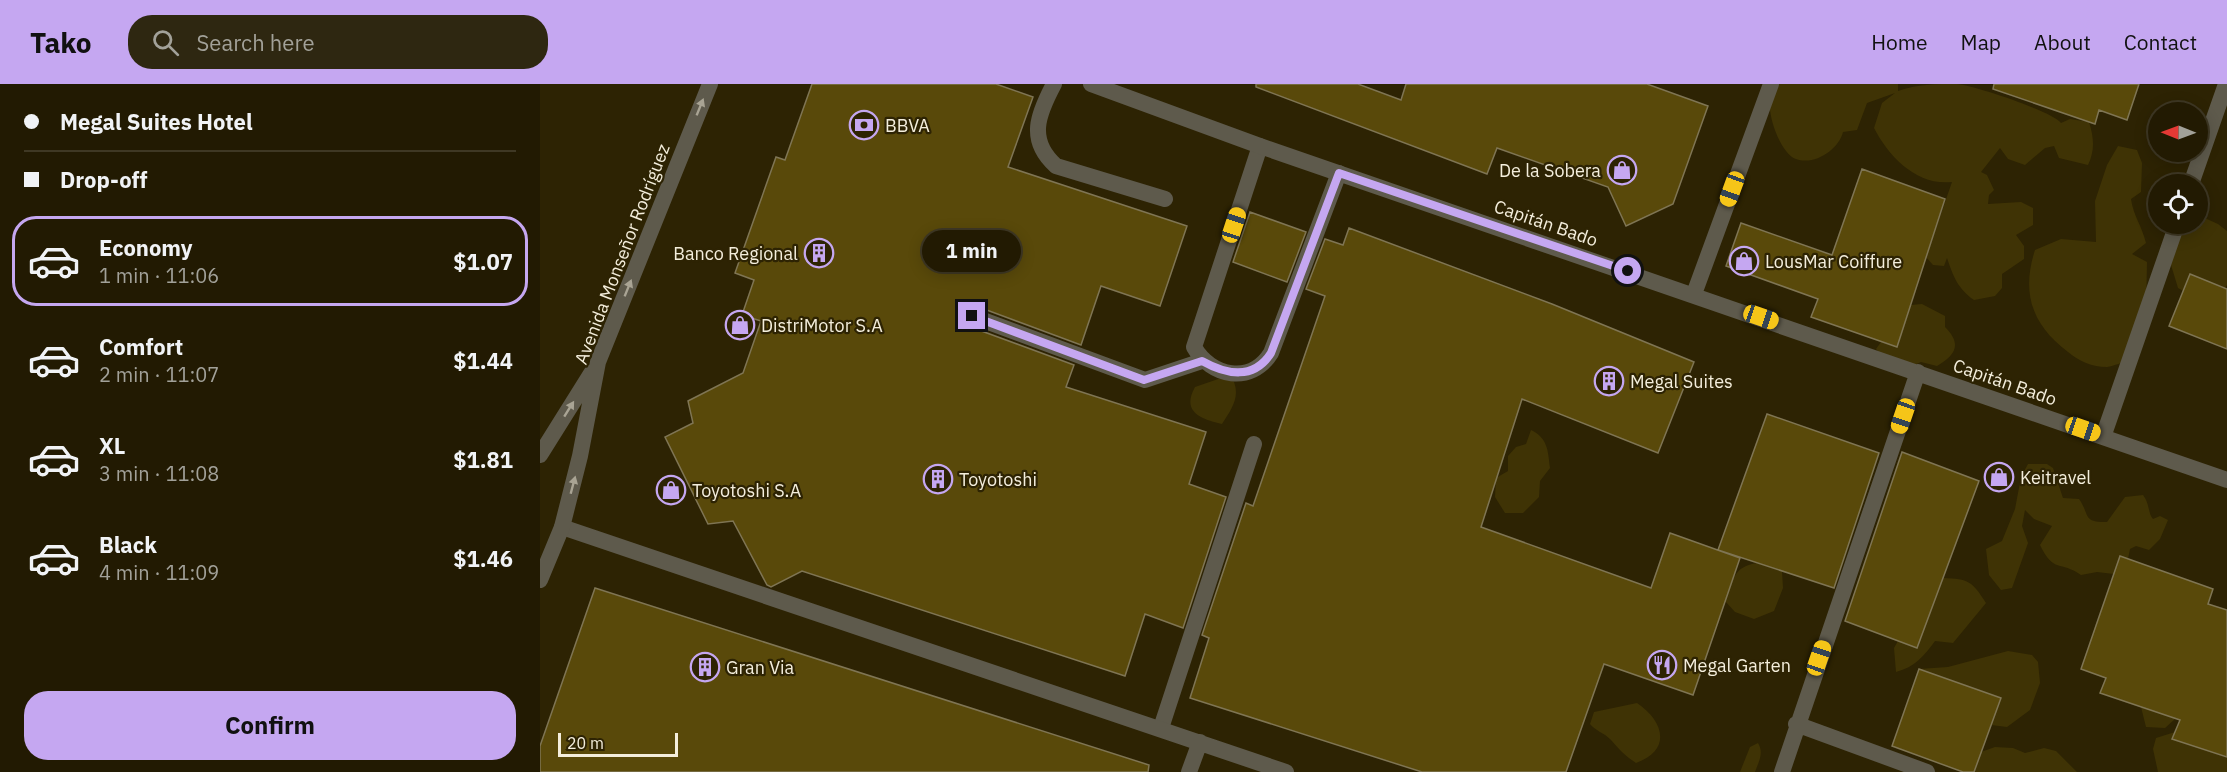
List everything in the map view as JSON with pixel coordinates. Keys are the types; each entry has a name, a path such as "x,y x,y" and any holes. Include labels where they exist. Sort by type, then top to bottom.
{"street":[{"name":"Avenida Monseñor Rodríguez","path":"540,579 562,527 580,456 598,362 710,84"},
{"path":"1054,84 1044,103 1038,122 1039,144 1045,156 1056,166 1165,200"},
{"name":"Capitán Bado","path":"1091,84 1260,146 2227,480"},
{"path":"1694,294 1771,84"},
{"path":"2194,174 2226,84"},
{"path":"1260,146 1194,347 1202,361 1222,372 1236,373 1264,365 1271,353 1339,173"},
{"path":"2103,436 2174,234"},
{"path":"972,316 1144,380 1202,361"},
{"path":"540,455 598,362"},
{"path":"1782,772 1796,724 1918,372"},
{"path":"1161,728 1254,444"},
{"path":"562,527 1286,772"},
{"path":"1796,724 1927,772"},
{"path":"1189,772 1200,742"}],"shaded area":[{"path":"1776,84 1898,84 1898,91 1927,85 1957,84 2029,106 2061,123 2070,119 2089,122 2093,139 2092,154 2088,165 2059,158 2054,146 2045,148 2025,165 2008,159 2000,148 1981,172 1987,175 1994,190 1989,195 1988,204 2021,202 2033,208 2033,225 2016,235 2024,246 2024,259 2002,274 2002,288 1995,296 1974,300 1957,282 1947,258 1944,266 1933,265 1926,257 1952,182 1939,182 1916,174 1896,159 1874,128 1882,103 1895,93 1867,103 1857,130 1843,132 1831,150 1818,158 1803,161 1790,156 1785,150 1773,125 1770,102"},
{"path":"2118,146 2137,150 2142,163 2141,192 2131,199 2146,243 2132,254 2147,262 2146,314 2130,360 2101,367 2077,358 2046,331 2033,307 2029,280 2035,250 2061,239 2096,242 2095,201 2107,165"},
{"path":"2208,220 2227,231 2227,285 2221,293 2198,299 2178,288 2171,265 2179,234 2208,234"},
{"path":"1922,304 1945,316 1945,327 1955,344 1952,353 1949,358 1937,366 1921,362 1907,368 1888,362 1876,349 1881,342 1897,347 1911,305"},
{"path":"1224,377 1234,382 1236,393 1234,404 1222,424 1201,417 1195,413 1190,403 1195,387"},
{"path":"1531,430 1544,441 1550,468 1540,481 1539,497 1523,513 1505,513 1495,497 1496,478 1508,471 1508,456 1516,447 1526,444"},
{"path":"2028,464 2047,464 2053,468 2063,498 2079,499 2088,517 2094,521 2107,522 2125,497 2143,495 2153,519 2160,516 2168,520 2160,539 2149,550 2136,546 2130,549 2128,559 2114,574 2097,572 2081,575 2049,560 2040,545 2052,526 2034,519 2025,510 2022,526 2028,543 2012,588 2001,590 1989,575 1986,549 2002,541 2015,509 2021,477"},
{"path":"1757,563 1782,571 1783,588 1774,611 1754,619 1735,612 1725,601 1732,581 1739,571 1743,567"},
{"path":"1943,578 1959,579 1969,583 1986,603 1953,643 1935,641 1918,660 1909,667 1896,672 1894,648 1898,641 1917,648"},
{"path":"2008,651 2032,655 2038,662 2040,683 2030,710 2007,727 1991,725 2001,698 1919,669 1948,667"},
{"path":"2152,698 2178,709 2175,719 2165,728 2146,727 2141,707"},
{"path":"1637,703 1653,718 1660,735 1655,751 1636,763 1590,724 1594,712"},
{"path":"2175,732 2173,739 2227,757 2227,772 2158,772 2153,749 2156,738"},
{"path":"1758,743 1761,754 1755,772 1740,772 1750,747"},
{"path":"1995,747 2013,748 2025,753 2044,748 2056,751 2077,772 1974,772 1981,752"}],"building":[{"path":"812,84 996,84 1033,97 1008,167 1187,226 1160,306 1101,286 1081,345 976,306 966,308 962,313 964,322 968,326 1074,365 1066,387 1206,432 1189,484 1226,497 1183,628 1145,614 1125,676 802,571 771,587 767,585 733,521 708,524 665,437 693,423 688,401 743,373 761,321 742,315 754,280 735,273 776,157 785,160"},
{"path":"1256,84 1358,84 1401,100 1406,84 1647,84 1708,106 1673,204 1626,226 1608,187 1497,148 1487,174 1256,87"},
{"path":"1994,84 2139,84 2127,120 2099,110 2095,124 1993,89"},
{"path":"1862,169 1945,199 1897,347 1811,317 1818,299 1726,266 1741,223 1832,255"},
{"path":"1250,212 1306,232 1287,282 1233,262"},
{"path":"1349,228 1552,304 1694,362 1658,453 1522,399 1481,527 1651,588 1670,533 1740,558 1693,695 1604,664 1566,772 1422,772 1190,698 1209,638 1202,635 1246,503 1253,506 1325,296 1306,289 1325,239 1343,245"},
{"path":"2190,274 2227,289 2227,349 2169,326"},
{"path":"1767,414 1879,453 1834,588 1718,550"},
{"path":"1902,452 1979,481 1917,648 1845,621"},
{"path":"2120,556 2213,589 2208,604 2227,610 2227,757 2172,739 2180,720 2100,693 2106,678 2081,669"},
{"name":"Gran Via","path":"595,588 1149,765 1148,772 540,772 540,746"},
{"path":"1919,669 2001,698 1974,772 1963,772 1892,746"}],"place":[{"name":"BBVA","path":"864,125"},
{"name":"De la Sobera","path":"1622,170"},
{"name":"Banco Regional","path":"819,253"},
{"name":"LousMar Coiffure","path":"1744,261"},
{"name":"DistriMotor S.A","path":"740,325"},
{"name":"Megal Suites","path":"1609,381"},
{"name":"Keitravel","path":"1999,477"},
{"name":"Toyotoshi","path":"938,479"},
{"name":"Toyotoshi S.A","path":"671,490"},
{"name":"Megal Garten","path":"1662,665"},
{"name":"Gran Via","path":"705,667"}],"route":[{"path":"972,316 1144,380 1202,361 1222,372 1236,373 1264,365 1271,353 1339,173 1628,271"}]}
